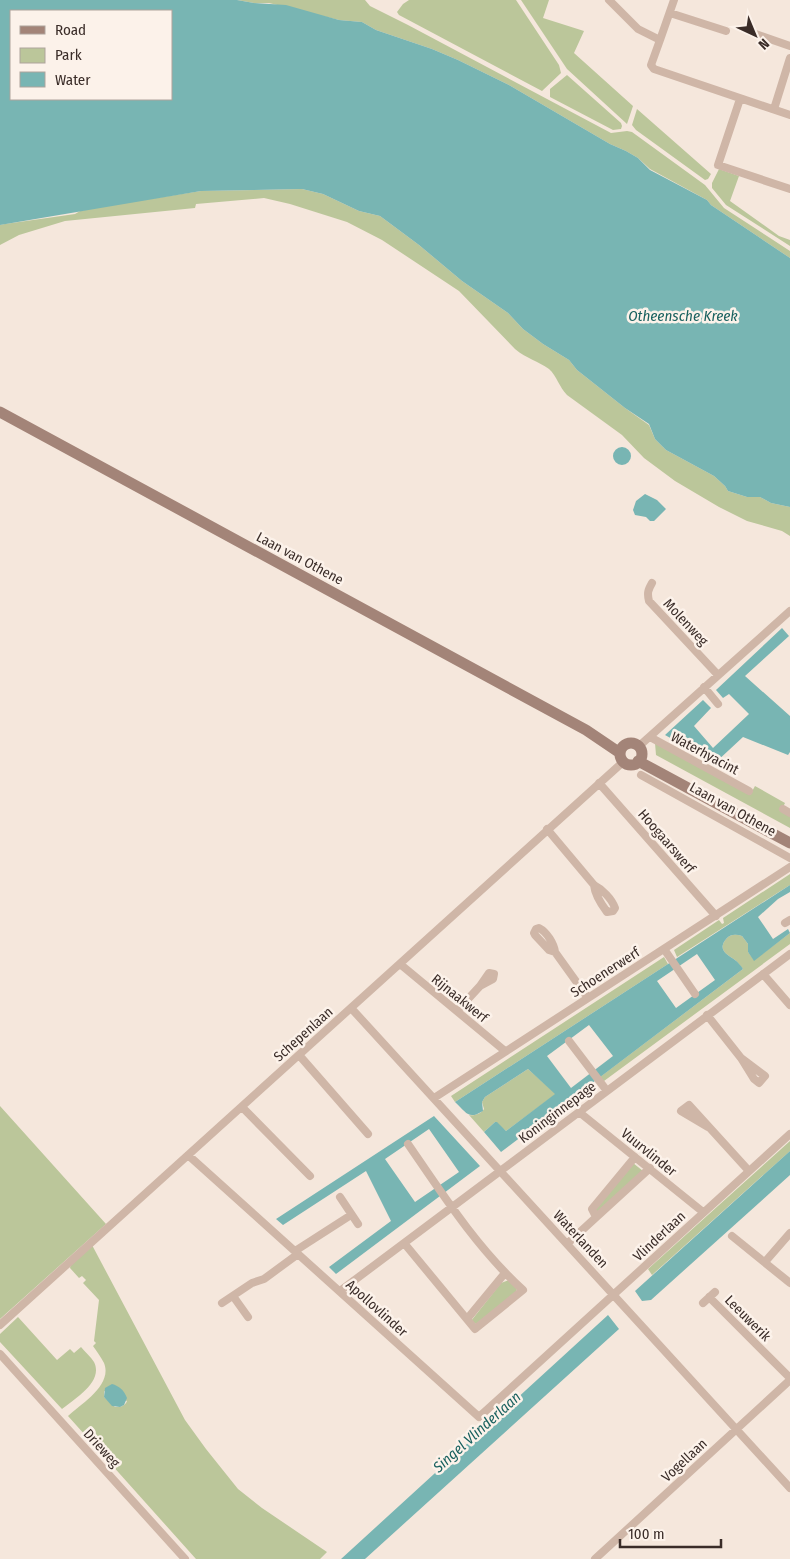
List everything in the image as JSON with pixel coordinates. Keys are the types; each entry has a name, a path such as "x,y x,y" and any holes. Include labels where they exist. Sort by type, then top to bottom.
{"street":[{"path":"609,0 638,30 660,40"},
{"path":"674,0 651,65 654,69 790,114"},
{"path":"670,13 726,31"},
{"path":"750,32 790,46"},
{"path":"774,109 790,58"},
{"path":"740,99 718,165 790,189"},
{"name":"Laan van Othene","path":"0,412 586,730 623,753"},
{"name":"Molenweg","path":"652,583 648,589 650,601 718,675"},
{"name":"Waterhyacint","path":"640,754 650,737 787,614 790,624"},
{"path":"704,687 718,704"},
{"name":"Waterhyacint","path":"650,737 749,791"},
{"path":"632,743 640,754 631,764 623,753 632,743"},
{"name":"Schepenlaan","path":"0,1325 599,783 623,753"},
{"name":"Laan van Othene","path":"640,754 666,778 790,858"},
{"name":"Laan van Othene","path":"641,775 666,778 790,836"},
{"name":"Laan van Othene","path":"666,778 790,843"},
{"name":"Hoogaarswerf","path":"599,783 716,916"},
{"path":"547,829 594,885"},
{"name":"Schoenerwerf","path":"434,1098 790,867"},
{"path":"664,949 695,994"},
{"path":"555,952 588,998"},
{"name":"Koninginnepage","path":"340,1291 790,954"},
{"name":"Rijnaakwerf","path":"400,964 505,1051"},
{"path":"763,974 790,1005"},
{"path":"457,1011 480,986"},
{"name":"Waterlanden","path":"351,1008 568,1243 790,1488"},
{"path":"707,1015 741,1058"},
{"path":"569,1042 607,1091"},
{"path":"299,1055 368,1134"},
{"path":"242,1107 310,1176"},
{"name":"Vuurvlinder","path":"580,1112 703,1212"},
{"path":"708,1127 749,1171"},
{"name":"Vlinderlaan","path":"479,1417 790,1134"},
{"path":"404,1243 474,1329 523,1290 505,1273 451,1208 408,1144"},
{"name":"Apollovlinder","path":"188,1155 479,1417"},
{"path":"596,1217 592,1209 635,1156"},
{"path":"568,1243 650,1168"},
{"path":"340,1197 358,1224"},
{"path":"222,1303 252,1283 264,1279 296,1253 351,1215"},
{"path":"765,1262 790,1234"},
{"path":"732,1236 790,1283"},
{"path":"467,1319 505,1273"},
{"path":"233,1296 248,1317"},
{"name":"Leeuwerik","path":"709,1297 790,1379"},
{"name":"Drieweg","path":"0,1354 185,1559"},
{"name":"Vogellaan","path":"595,1559 790,1379"}],"green space":[{"path":"237,0 365,0 370,6 611,133 632,132 705,185 724,208 790,251 790,258 711,205 707,200 650,169 638,158 610,144 509,85 458,60 376,30 362,22 339,20 269,3"},
{"path":"409,0 516,0 559,65 561,73 542,91 399,15 397,12"},
{"path":"521,0 549,0 543,18 584,31 574,53 633,106 627,124 567,69"},
{"path":"567,75 621,123 621,129 613,130 550,97 550,89"},
{"path":"637,109 711,174 708,179 705,180 636,130 632,125"},
{"path":"719,169 739,176 730,201 779,236 790,240 790,246 726,205 712,188 712,183"},
{"path":"302,189 323,194 359,211 380,216 419,245 462,281 508,313 523,329 569,360 577,370 649,425 655,439 666,450 714,476 728,491 747,497 760,497 771,503 790,507 790,536 782,531 747,521 675,481 644,458 622,435 567,395 549,369 515,349 459,291 382,240 347,222 264,198 196,204 195,208 65,221 19,235 0,245 0,225 5,224 75,214 80,211 104,206 201,191"},
{"path":"655,743 750,795 755,786 785,803 781,811 790,816 790,828 656,755"},
{"path":"790,874 790,885 677,957 674,950 719,920 722,924 724,923 723,918"},
{"path":"790,933 790,944 604,1081 602,1080 600,1077 743,969 724,952 724,942 729,937 734,935 742,936 748,944 748,952 754,960"},
{"path":"664,957 668,964 455,1102 451,1096"},
{"path":"528,1069 556,1094 506,1131 495,1122 484,1132 469,1115 481,1112 484,1109 482,1102 485,1097"},
{"path":"0,1106 106,1224 0,1319"},
{"path":"790,1141 790,1151 652,1275 648,1269"},
{"path":"633,1163 643,1171 598,1212 595,1209"},
{"path":"92,1245 185,1420 206,1449 238,1489 262,1508 327,1552 320,1559 196,1559 68,1416 100,1386 106,1371 104,1363 93,1346 96,1343 94,1341 99,1300 83,1283 86,1280 82,1276 79,1278 70,1268 71,1264","holes":["104,1391 127,1401 122,1406 115,1407 104,1397"]},
{"path":"509,1280 517,1289 516,1292 476,1324 471,1321 501,1283"},
{"path":"18,1317 57,1360 70,1349 74,1353 81,1347 94,1362 95,1376 91,1383 80,1395 62,1409 0,1342 0,1334"}],"water":[{"name":"Otheensche Kreek","path":"0,0 237,0 286,5 339,20 362,22 376,30 458,60 509,85 610,144 638,158 650,170 707,200 711,205 790,258 790,507 771,503 760,497 747,497 728,491 714,476 666,450 655,439 649,424 625,408 577,370 569,360 523,329 508,313 462,281 419,245 380,216 359,211 323,194 302,189 201,191 0,225"},
{"path":"622,447 628,450 631,456 628,462 622,465 616,462 613,456 616,450"},
{"path":"645,494 657,500 666,509 654,521 635,515 633,510 636,501"},
{"path":"782,628 789,636 745,676 790,716 790,752 788,755 743,737 715,763 665,735 703,700 711,708 694,726 713,748 749,714 729,694 723,698 716,690"},
{"path":"790,885 790,892 778,899 758,917 773,939 788,929 790,933 754,961 748,952 748,944 742,936 734,935 729,937 724,942 724,952 743,969 501,1152 484,1132 495,1122 506,1131 555,1094 528,1069 485,1097 482,1102 483,1111 478,1114 468,1114 455,1102","holes":["697,954 715,980 676,1008 657,981","589,1025 613,1056 571,1088 547,1056"]},
{"path":"434,1116 480,1166 336,1274 329,1267 391,1221 366,1171 283,1225 276,1219","holes":["429,1129 459,1172 415,1202 385,1159"]},
{"path":"790,1151 790,1175 651,1300 642,1301 635,1291"},
{"path":"608,1315 619,1329 365,1559 341,1559"},
{"path":"112,1384 121,1389 127,1398 124,1405 120,1407 112,1406 104,1397 105,1388"}],"water label":[{"name":"Singel Vlinderlaan","path":"477,1432"}]}
